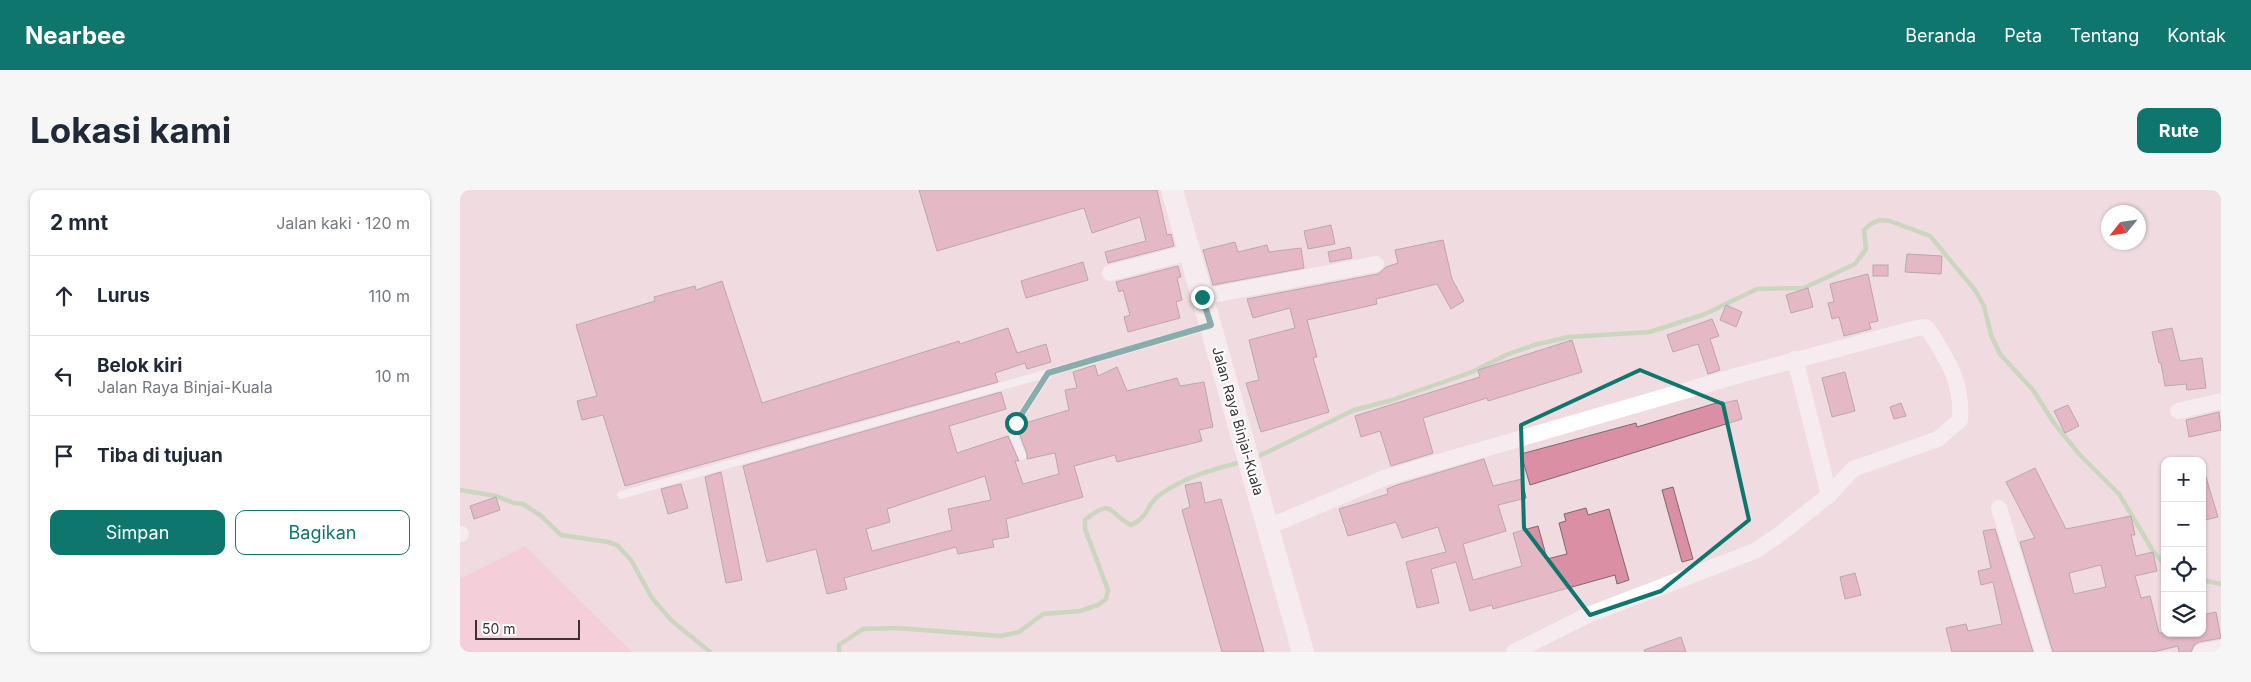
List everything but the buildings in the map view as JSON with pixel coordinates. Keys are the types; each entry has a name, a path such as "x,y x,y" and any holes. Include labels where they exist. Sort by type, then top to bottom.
{"main road":[{"name":"Jalan Raya Binjai-Kuala","path":"1172,190 1303,652"}],"street":[{"path":"1110,273 1190,252"},
{"path":"1202,297 1376,264"},
{"path":"1268,527 1384,478 1795,359 1925,327 1939,346 1956,380 1961,406 1960,420 1938,439 1860,465 1848,473 1829,495 1780,534 1754,551 1588,616 1514,652"},
{"path":"1795,359 1829,495"},
{"path":"2178,410 2221,401"},
{"path":"1999,508 2043,652"},
{"path":"2201,652 2221,648"}],"lane":[{"path":"621,495 1211,325"},
{"path":"1022,456 1014,436 1016,423 1048,373"}],"highlighted area":[{"path":"1640,370 1723,404 1749,520 1661,591 1590,615 1524,528 1521,425"}],"shaded area":[{"path":"525,546 632,652 464,652 460,647 460,579"}],"waterway":[{"path":"1255,458 1354,410 1389,401 1472,372 1506,355 1534,345 1569,337 1650,332 1705,314 1757,289 1804,288 1855,264 1866,249 1864,230 1880,220 1890,221 1930,236 1975,290 1984,306 1991,335 2000,354 2033,390 2054,423 2079,454 2119,494 2153,551 2161,560"},
{"path":"839,652 839,645 863,629 897,628 1000,636 1019,632 1043,614 1080,611 1098,605 1106,599 1108,590 1085,529 1085,520 1094,513 1106,508 1131,525 1141,519 1153,500 1176,484 1209,471 1242,462"},
{"path":"460,490 496,496 514,503 523,504 540,515 561,535 617,545 631,560 652,598 671,620 710,652"},
{"path":"2206,581 2221,584"}],"route":[{"path":"1016,423 1048,373 1211,325 1202,297"}]}
